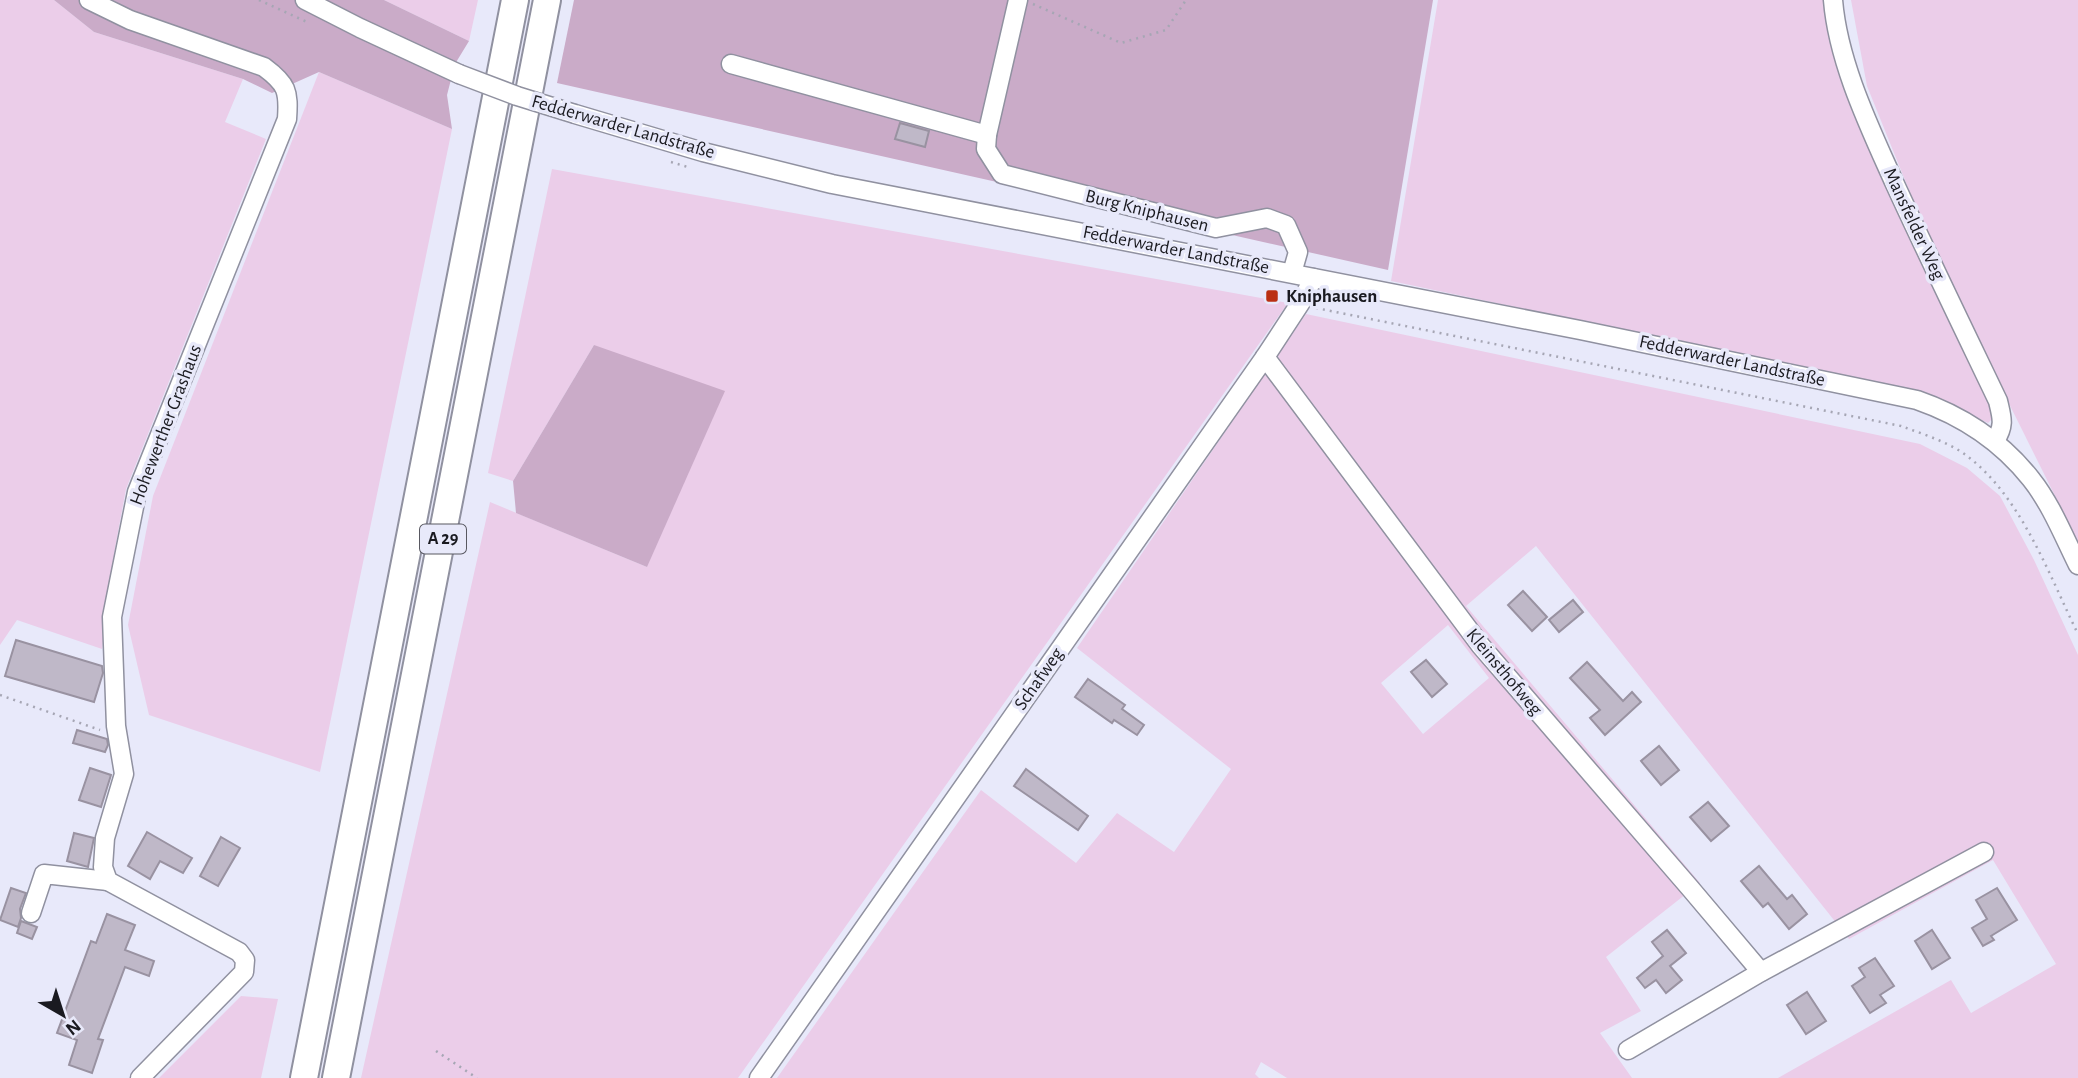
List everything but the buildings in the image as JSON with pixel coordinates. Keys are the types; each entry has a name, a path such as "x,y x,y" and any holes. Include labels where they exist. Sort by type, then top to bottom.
{"highway":[{"name":"A 29","path":"304,1078 515,0"},
{"name":"A 29","path":"337,1078 547,0"}],"street":[{"name":"Hohewerther Grashaus","path":"89,0 130,20 264,67 279,79 289,97 287,119 137,492 112,617 116,726 124,774 105,838 103,867 108,881"},
{"name":"Fedderwarder Landstraße","path":"305,0 459,74 517,96 703,152 832,184 1580,330 1917,401 1939,408 1968,422 1995,441 2032,480 2078,565"},
{"path":"731,65 987,135 1021,0"},
{"name":"Mansfelder Weg","path":"1833,0 1835,18 1858,102 1932,267 1998,401 2003,419 2002,431 1995,441"},
{"name":"Burg Kniphausen","path":"987,135 986,149 1002,174 1216,228 1267,219 1286,225 1298,252 1292,273"},
{"name":"Schafweg","path":"759,1078 1265,357 1303,299 1313,278"},
{"name":"Kleinsthofweg","path":"1265,357 1480,646 1760,972"},
{"path":"1628,1050 1760,972 1984,852"},
{"path":"31,913 44,874 108,881 239,952 245,960 244,972 140,1078"}],"path":[{"path":"1021,0 1121,43 1166,30 1186,0"},
{"path":"1303,299 1314,308 1901,426 1931,437 1959,451 1999,488 2026,529 2078,634"},
{"path":"0,695 100,730 116,726"},
{"path":"436,1051 477,1078"}],"shaded area":[{"path":"0,0 54,0 94,32 243,79 225,122 266,139 126,489 115,548 102,649 17,620 0,645"},
{"path":"54,0 384,0 469,41 455,64 447,95 452,129 319,72 272,93 243,79 94,32"},
{"path":"384,0 478,0 469,41"},
{"path":"574,0 1433,0 1388,270 557,83"},
{"path":"1438,0 1826,0 1850,106 1995,416 1988,423 1951,405 1910,390 1391,281"},
{"path":"1851,0 2078,0 2078,542 1936,257 1867,86"},
{"path":"319,72 452,129 320,772 149,715 128,625 153,496"},
{"path":"552,169 1288,303 738,1078 361,1078 490,502 647,567 594,345 513,481 488,473"},
{"path":"1306,314 1920,444 1967,468 2000,496 2034,560 2078,655 2078,1078 1778,1078 1951,980 1971,1013 2056,964 1993,860 1849,939 1536,546 1466,606 1700,883 1606,957 1641,1011 1600,1033 1632,1078 1287,1078 1261,1062 1255,1074 1259,1078 777,1078 981,790 1076,863 1117,813 1174,852 1231,769 1077,648","holes":["1448,625 1489,678 1423,734 1381,683"]},
{"path":"594,345 725,391 647,567 516,513 513,481"},
{"path":"241,996 278,999 261,1078 159,1078"}],"place":[{"name":"Kniphausen","path":"1272,296"}]}
